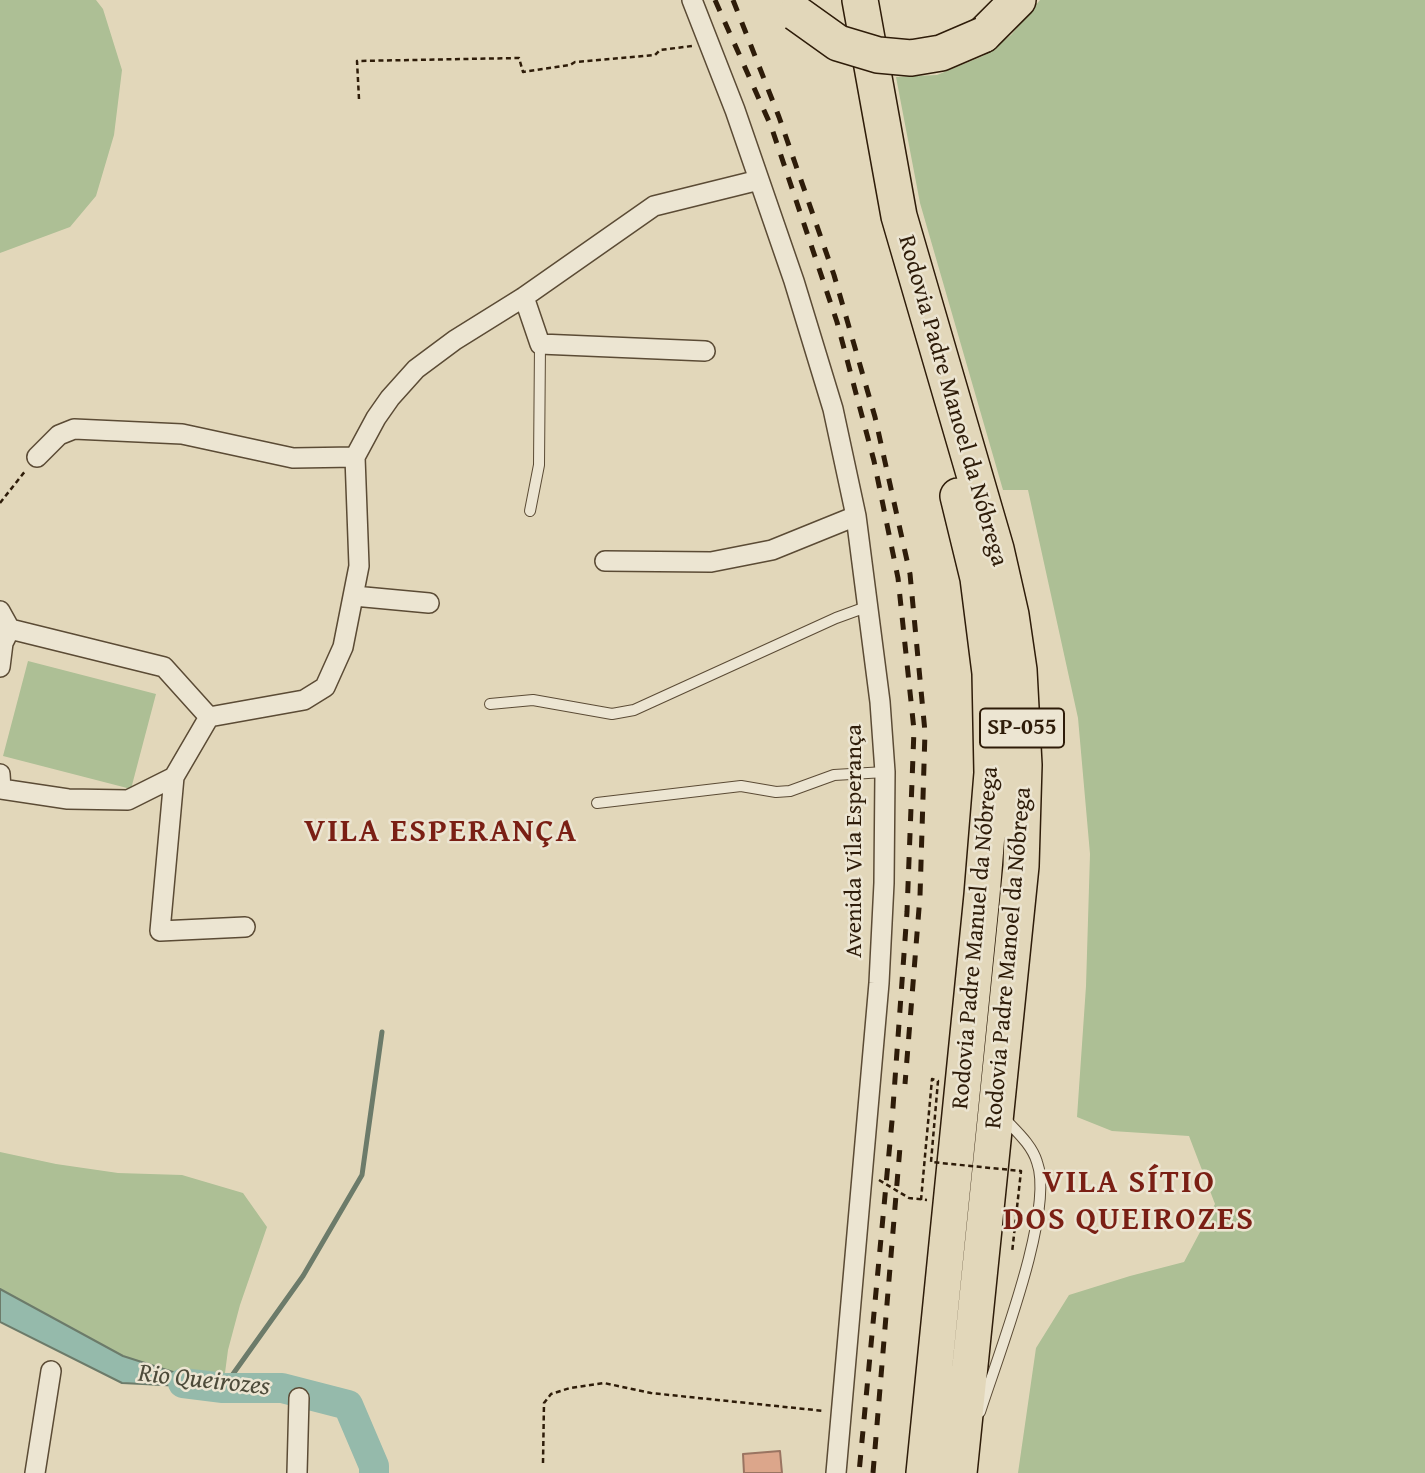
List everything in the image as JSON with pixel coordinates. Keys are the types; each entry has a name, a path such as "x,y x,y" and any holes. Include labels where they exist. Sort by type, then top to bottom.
{"highway":[{"path":"787,0 796,13 838,43 878,55 911,58 942,53 983,35 1018,0"},
{"name":"Rodovia Padre Manuel da Nóbrega","path":"839,0 882,237 956,490 978,578 990,673 992,773 936,1201 924,1473"},
{"name":"Rodovia Padre Manoel da Nóbrega","path":"860,0 899,216 996,549 1011,615 1019,670 1024,765 1021,866 960,1473"}],"street":[{"name":"Avenida Vila Esperança","path":"692,0 794,281 833,409 856,516 869,606 885,772 884,883 879,983 836,1473"},
{"path":"245,928 160,931 174,777 209,717 304,700 325,687 343,647 359,566 355,457 376,418 416,369 654,206 758,180"},
{"path":"524,297 540,344 705,351"},
{"path":"37,457 59,435 74,429 182,434 293,458 355,457"},
{"path":"605,561 710,562 772,550 856,516"},
{"path":"354,596 429,603"},
{"path":"0,611 10,629 164,667 209,717"},
{"path":"0,667 3,643 10,629"},
{"path":"0,774 1,789 68,799 128,800 174,777"},
{"path":"35,1473 51,1371"},
{"path":"297,1473 299,1398"}],"lane":[{"path":"530,511 539,465 540,344"},
{"path":"490,704 533,700 612,714 634,710 836,618 869,606"},
{"path":"597,803 741,786 776,792 790,791 834,775 885,772"},
{"path":"978,1420 1020,1288 1037,1226 1042,1190 1038,1162 1027,1142 996,1111"},
{"path":"960,1473 974,1433"}],"path":[{"path":"359,99 357,61 519,58 523,72 575,62 654,55 660,50 709,44"},
{"path":"0,503 37,457"},
{"path":"862,1170 909,1198 936,1201 932,1079 938,1081 931,1162 1021,1171 1012,1253"},
{"path":"542,1464 541,1423 544,1403 551,1394 570,1388 604,1383 662,1395 841,1414"}],"shaded area":[{"path":"0,0 96,0 103,9 122,70 114,135 96,196 70,227 0,253"},
{"path":"1040,0 1425,0 1425,1473 1018,1473 1036,1348 1069,1295 1184,1262 1215,1204 1189,1136 1112,1131 1077,1117 1086,986 1090,854 1078,718 1028,490 1003,490 920,203 896,77 937,75 983,56 1011,35"},
{"path":"28,661 156,694 131,789 3,756"},
{"path":"0,1152 118,1173 182,1175 243,1193 267,1227 240,1305 228,1350 223,1388 123,1356 0,1289"},
{"path":"0,1289 123,1356 223,1388 122,1383 0,1322"}],"building":[{"path":"780,1451 782,1473 744,1473 743,1454"}],"waterway":[{"path":"223,1388 303,1276 362,1175 382,1032"},
{"name":"Rio Queirozes","path":"183,1383 223,1388 282,1388 348,1405 374,1466 374,1473"}],"railway":[{"path":"715,0 771,126 837,322 874,461 898,578 914,730 907,912 892,1121 859,1473"},
{"path":"733,0 779,117 834,275 875,417 910,574 925,732 920,896 905,1084"},
{"path":"873,1473 900,1147"}],"district":[{"name":"VILA ESPERANÇA","path":"441,833"},
{"name":"VILA SÍTIO DOS QUEIROZES","path":"1129,1202"}]}
